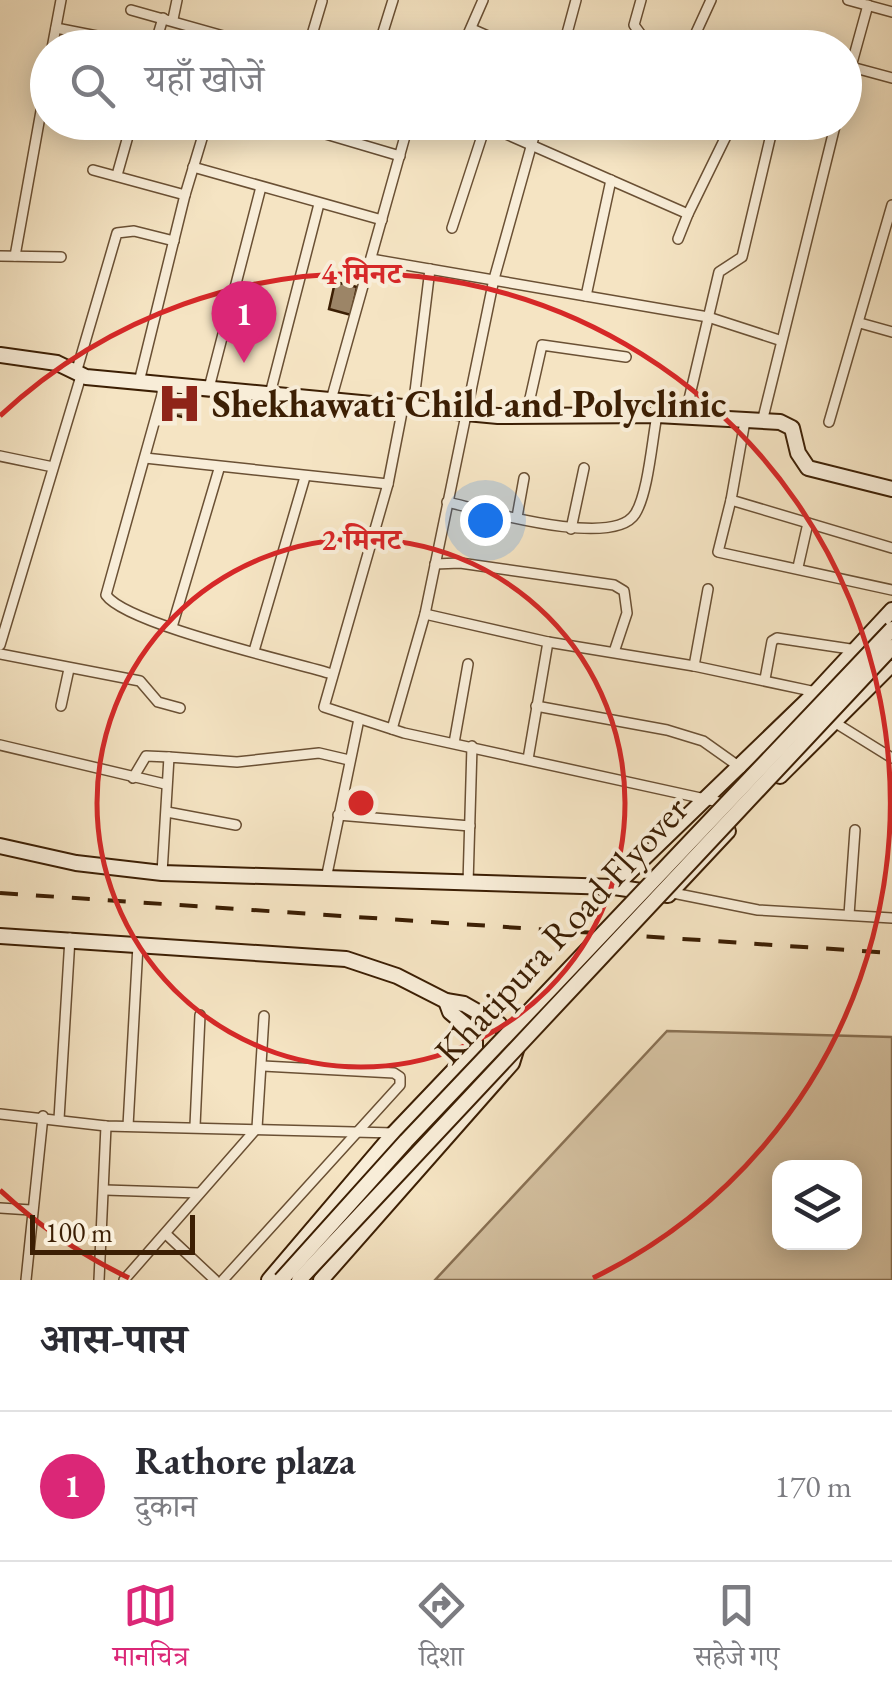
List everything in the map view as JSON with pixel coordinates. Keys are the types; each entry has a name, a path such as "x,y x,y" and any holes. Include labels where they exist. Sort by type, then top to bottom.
{"street":[{"path":"61,0 56,28 66,30"},
{"path":"162,30 177,0"},
{"path":"384,30 393,0"},
{"path":"472,29 483,0"},
{"path":"567,30 576,0"},
{"path":"638,30 634,25 641,0"},
{"path":"697,30 711,0"},
{"path":"848,0 892,12"},
{"path":"313,30 322,1"},
{"path":"860,30 868,5"},
{"path":"131,10 200,30"},
{"path":"862,70 892,78"},
{"path":"15,256 37,140"},
{"path":"117,175 127,140"},
{"path":"139,382 201,140"},
{"path":"346,140 400,156"},
{"path":"331,400 405,140"},
{"path":"452,228 477,140"},
{"path":"518,140 688,214"},
{"path":"392,730 426,614 494,279 533,140"},
{"path":"678,239 724,140"},
{"path":"686,416 719,272 742,257 770,140"},
{"path":"762,422 779,340 831,140"},
{"path":"193,167 382,220"},
{"path":"93,170 185,195"},
{"path":"586,296 611,180"},
{"path":"209,388 261,187"},
{"path":"270,394 319,204"},
{"path":"829,422 892,207"},
{"path":"0,645 116,233 134,231 174,241"},
{"path":"0,256 61,257"},
{"path":"371,260 708,316 779,340"},
{"path":"430,269 408,407 324,707 392,730 704,796 747,809"},
{"path":"860,323 892,332"},
{"path":"526,416 542,345 626,358"},
{"path":"0,355 57,363 79,374 139,382 464,413 657,415 780,422 792,428 802,463 808,468 892,488"},
{"path":"166,384 106,594 115,607 332,674"},
{"path":"447,502 571,528 618,527 631,520 638,510 657,415"},
{"path":"745,421 718,552 892,590"},
{"path":"0,456 53,467"},
{"path":"145,458 220,470 388,484"},
{"path":"571,528 584,468"},
{"path":"172,627 220,470"},
{"path":"254,651 305,476"},
{"path":"517,517 524,478"},
{"path":"731,500 892,548"},
{"path":"798,568 808,523"},
{"path":"435,564 460,563 614,586 624,591 627,614 614,652"},
{"path":"694,666 708,589"},
{"path":"614,888 704,796 816,692 892,610"},
{"path":"426,614 548,642 765,679 816,692"},
{"name":"Khatipura Road Flyover","path":"281,1280 406,1141 892,629"},
{"path":"765,679 772,641 777,638 857,650"},
{"path":"528,758 548,642"},
{"name":"Khatipura Road Flyover","path":"299,1280 418,1148 892,647"},
{"path":"0,654 140,681 158,702 180,708"},
{"path":"454,743 468,664"},
{"path":"673,893 747,809 892,664"},
{"path":"60,706 69,668"},
{"path":"536,706 667,730 703,741 767,789"},
{"path":"326,879 360,720"},
{"path":"834,722 892,758"},
{"path":"0,745 165,784"},
{"path":"468,886 472,746"},
{"path":"133,778 146,756 236,762 293,752 349,760"},
{"path":"162,873 169,757"},
{"path":"167,812 236,825"},
{"path":"338,816 470,826"},
{"path":"848,915 855,830"},
{"path":"0,846 76,863 162,873 614,888 673,893 758,910 892,918"},
{"path":"0,936 346,959 397,976 446,1001 464,1004 500,1024 517,1047 514,1058 321,1280"},
{"path":"59,1118 70,938"},
{"path":"128,1126 138,945"},
{"path":"269,1280 394,1133 476,1045 475,1033 450,1012 446,1001"},
{"path":"195,1126 200,1015"},
{"path":"124,1280 257,1128 264,1016"},
{"path":"223,1280 400,1086 400,1077 394,1072 262,1066"},
{"path":"0,1114 106,1126 394,1133"},
{"path":"26,1280 43,1116"},
{"path":"99,1280 106,1126"},
{"path":"105,1190 199,1194"},
{"path":"0,1208 31,1210"},
{"path":"167,1235 214,1280"}],"shaded area":[{"path":"667,1031 892,1037 892,1280 435,1280"}],"building":[{"path":"335,282 357,287 351,315 329,309"},
{"path":"171,389 200,396 195,420 166,413"}],"railway":[{"path":"0,893 892,953"}],"place":[{"name":"Rathore plaza","path":"244,363"},
{"name":"Shekhawati Child and Polyclinic","path":"179,404"}]}
